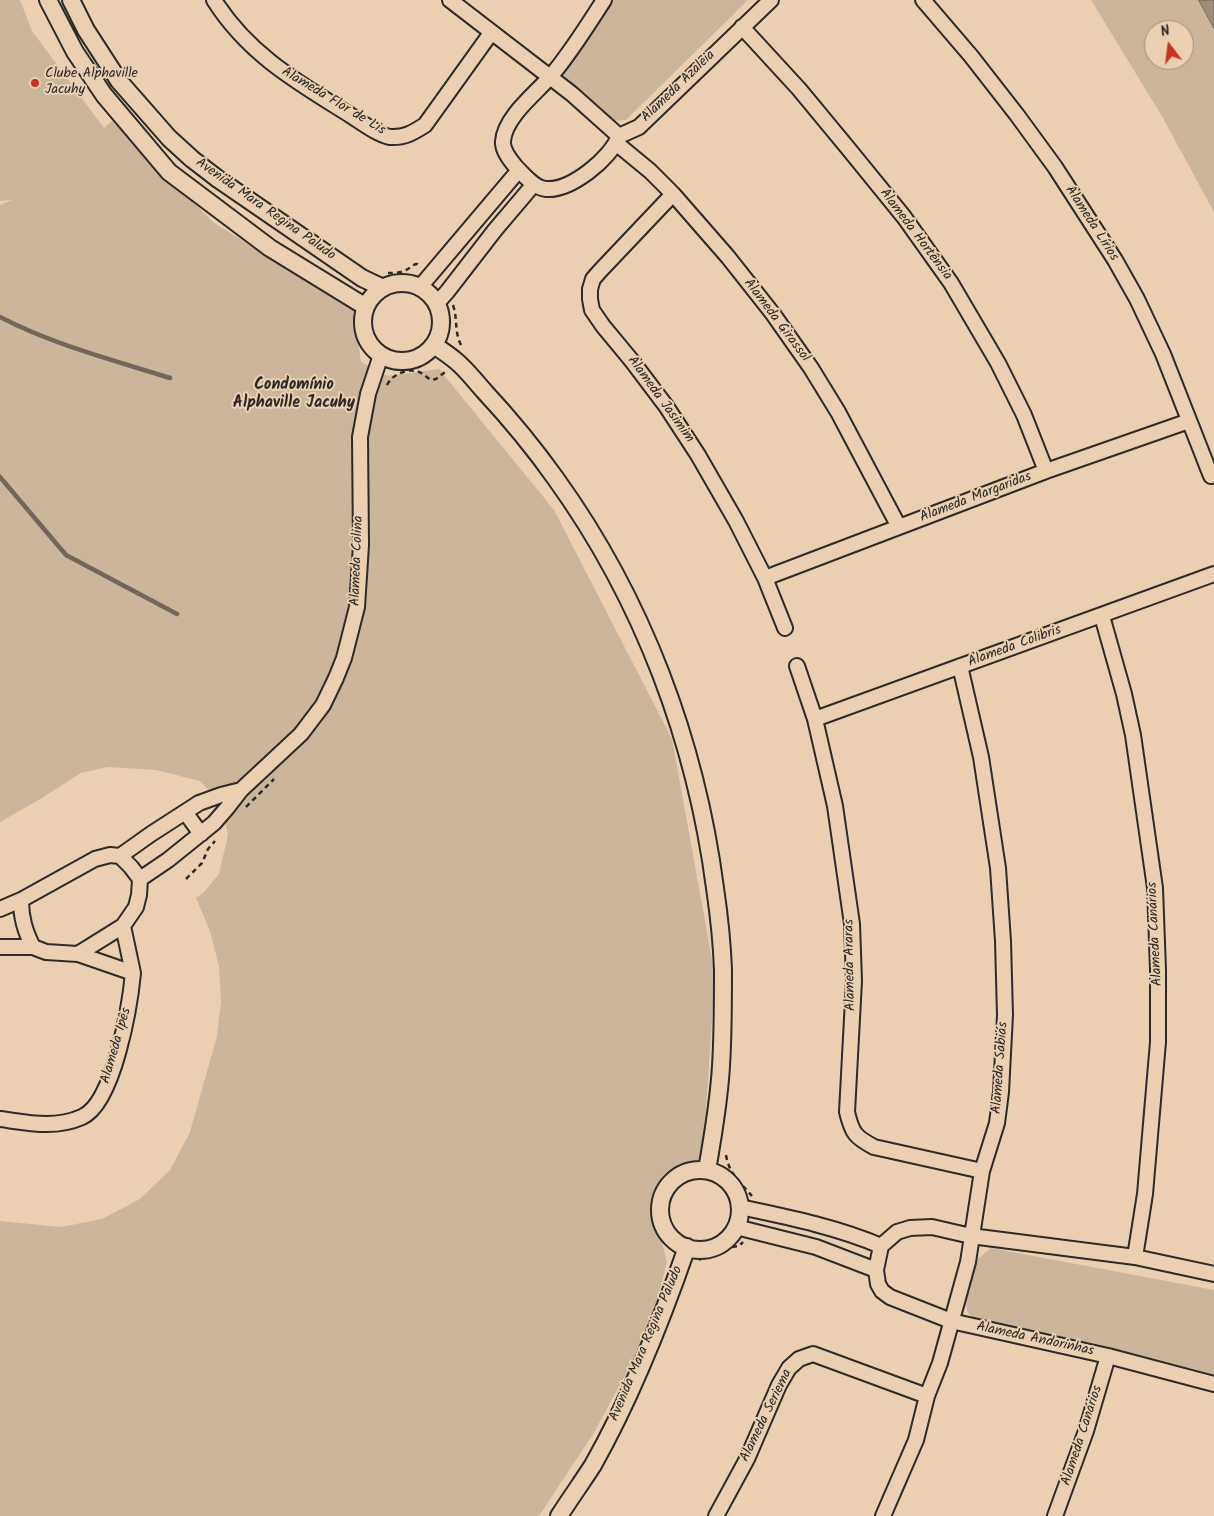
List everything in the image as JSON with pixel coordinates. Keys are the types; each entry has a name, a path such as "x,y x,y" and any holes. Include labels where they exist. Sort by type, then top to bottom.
{"street":[{"name":"Avenida Mara Regina Paludo","path":"48,0 75,52 104,95 169,172 270,248 366,307"},
{"name":"Avenida Mara Regina Paludo","path":"71,0 86,30 119,81 169,138 218,179 362,278 383,288"},
{"name":"Alameda Flor de Lis","path":"214,0 226,18 251,46 280,71 370,128 388,137 403,137 426,125 491,32"},
{"name":"Alameda Girassol","path":"450,0 572,94 674,194 728,257 768,307 811,368 838,412 899,527"},
{"path":"519,170 425,281 395,283 383,288 373,296 366,307 363,328 373,348 381,355 392,360 415,359 434,345 439,336 442,298 534,184 509,159 502,142 507,127 517,113 550,77 604,0"},
{"name":"Alameda Azaleia","path":"534,184 545,189 561,188 578,180 600,161 618,139 639,127 771,0"},
{"name":"Alameda Lírios","path":"923,0 971,56 1017,115 1094,227 1137,300 1163,354 1211,476"},
{"name":"Alameda Hortênsia","path":"742,27 799,88 853,154 904,217 951,283 998,363 1024,415 1046,471"},
{"name":"Alameda Jasimim","path":"674,194 594,279 590,289 592,310 666,406 698,455 736,521 765,578 785,628"},
{"path":"479,217 495,230"},
{"path":"425,281 430,294 442,298"},
{"path":"434,345 458,362 509,418 543,460 585,521 612,567 636,615 677,716 693,772 711,854 723,968 721,1066 708,1170"},
{"name":"Alameda Colina","path":"140,879 168,860 221,816 241,790 301,734 323,705 344,658 357,606 361,545 360,437 368,394 381,355"},
{"name":"Alameda Margaridas","path":"765,578 1046,471 1189,421"},
{"name":"Alameda Colibris","path":"815,718 1214,574"},
{"name":"Alameda Canários","path":"1102,616 1124,694 1133,735 1155,888 1158,1042 1146,1194 1135,1257"},
{"name":"Alameda Araras","path":"798,666 815,718 836,806 852,924 854,981 847,1112 851,1128 860,1140 874,1147 982,1171"},
{"name":"Alameda Sabiás","path":"883,1516 916,1440 927,1396 940,1363 968,1262 982,1171 997,1123 1001,1092 1005,1015 1003,941 998,868 981,757 960,666"},
{"path":"120,856 199,803 241,790"},
{"path":"185,812 201,834"},
{"path":"0,909 21,900 75,868 95,859 110,855 120,856 140,879 136,907 123,926 78,954"},
{"path":"21,900 21,916 25,933 33,947"},
{"name":"Alameda Ipês","path":"0,1119 46,1125 66,1122 85,1116 99,1101 109,1080 123,1036 130,999 133,973 123,926"},
{"path":"0,947 33,947 46,952 78,954 133,973"},
{"path":"748,1208 739,1217 736,1227 723,1242 706,1249 696,1249 691,1254 670,1237 664,1228 660,1214 661,1200 671,1182 678,1176 688,1172 708,1170 720,1175 730,1183 736,1194 748,1208 821,1226 863,1238 881,1246"},
{"path":"816,1247 821,1226"},
{"path":"736,1227 816,1247 876,1270 881,1246 897,1232 910,1228 932,1228 971,1236 1135,1257 1214,1274"},
{"name":"Avenida Mara Regina Paludo","path":"559,1516 592,1465 625,1402 672,1291 691,1254"},
{"name":"Alameda Andorinhas","path":"876,1270 878,1284 882,1291 890,1297 951,1322 1108,1356 1214,1384"},
{"name":"Alameda Seriema","path":"716,1516 747,1459 779,1385 789,1368 798,1359 813,1354 927,1396"},
{"name":"Alameda Canários","path":"1056,1516 1086,1431 1108,1356"}],"path":[{"path":"382,271 391,273 402,271 413,264 417,264 425,281"},
{"path":"385,390 388,382 396,374 415,370 431,380 436,380 467,353 460,344 456,330 454,306 442,298"},
{"path":"246,808 278,776"},
{"path":"186,879 202,863 208,849 220,836"},
{"path":"726,1148 727,1163 738,1182 752,1195 748,1208"},
{"path":"691,1254 739,1246 753,1231"}],"shaded area":[{"path":"0,0 20,0 32,31 104,128 112,121 214,223 353,309 361,362 388,376 439,369 554,510 672,739 715,976 703,1153 688,1178 653,1208 667,1262 649,1331 595,1431 539,1516 0,1516 0,1221 61,1227 102,1219 140,1199 170,1170 190,1132 217,1036 221,1002 219,966 210,931 196,898 204,892 219,874 228,835 222,804 200,781 156,770 108,767 81,773 0,822 0,205 12,200 0,201"},
{"path":"597,0 748,0 626,120 608,121 560,82 558,67"},
{"path":"1091,0 1199,0 1214,28 1214,212 1163,118"},
{"path":"1199,0 1214,0 1214,28"},
{"path":"991,1248 1214,1290 1214,1386 976,1322 967,1311 965,1295 974,1262"}],"waterway":[{"path":"0,317 62,344 170,378"},
{"path":"0,477 66,555 177,614"}],"place":[{"name":"Clube Alphaville Jacuhy","path":"35,83"}],"district":[{"name":"Condomínio Alphaville Jacuhy","path":"294,395"}]}
